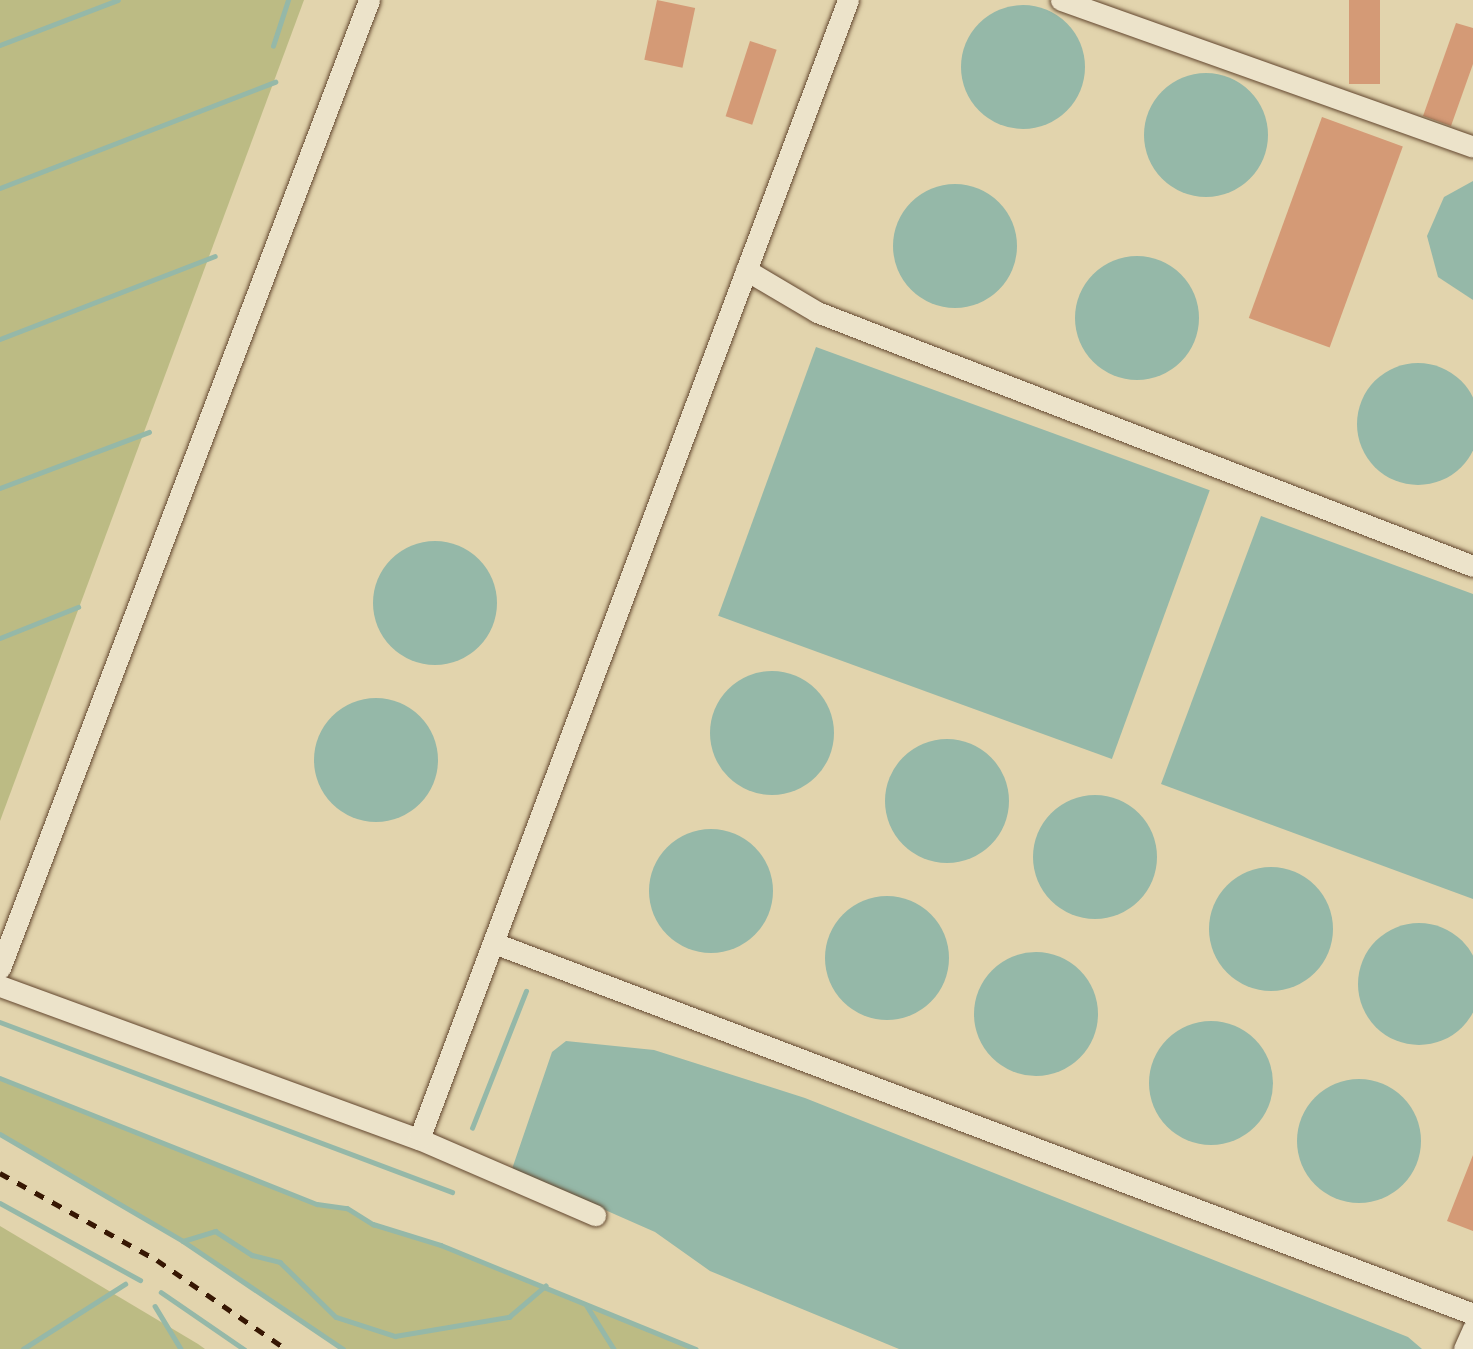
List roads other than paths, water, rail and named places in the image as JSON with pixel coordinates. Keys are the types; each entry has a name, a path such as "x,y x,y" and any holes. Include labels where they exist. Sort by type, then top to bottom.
{"lane":[{"path":"0,968 369,0"},
{"path":"419,1138 848,0"},
{"path":"1061,0 1473,147"},
{"path":"746,270 817,312 1473,566"},
{"path":"494,943 1473,1314"},
{"path":"0,986 419,1138 595,1215"},
{"path":"1464,1349 1473,1329"}],"waterway":[{"path":"0,45 118,0"},
{"path":"273,46 288,0"},
{"path":"0,188 275,82"},
{"path":"0,339 215,256"},
{"path":"0,488 149,432"},
{"path":"0,638 78,607"},
{"path":"472,1128 526,991"},
{"path":"0,1022 452,1192"},
{"path":"0,1078 317,1204 347,1208 373,1224 441,1245 696,1349"},
{"path":"0,1134 183,1241 343,1349"},
{"path":"0,1203 140,1280"},
{"path":"183,1241 215,1231 252,1255 280,1262 336,1317 395,1336 509,1317 545,1286"},
{"path":"23,1349 125,1284"},
{"path":"161,1292 244,1349"},
{"path":"155,1306 181,1349"},
{"path":"587,1306 614,1349"}],"railway":[{"path":"0,1173 157,1260 286,1349"}]}
